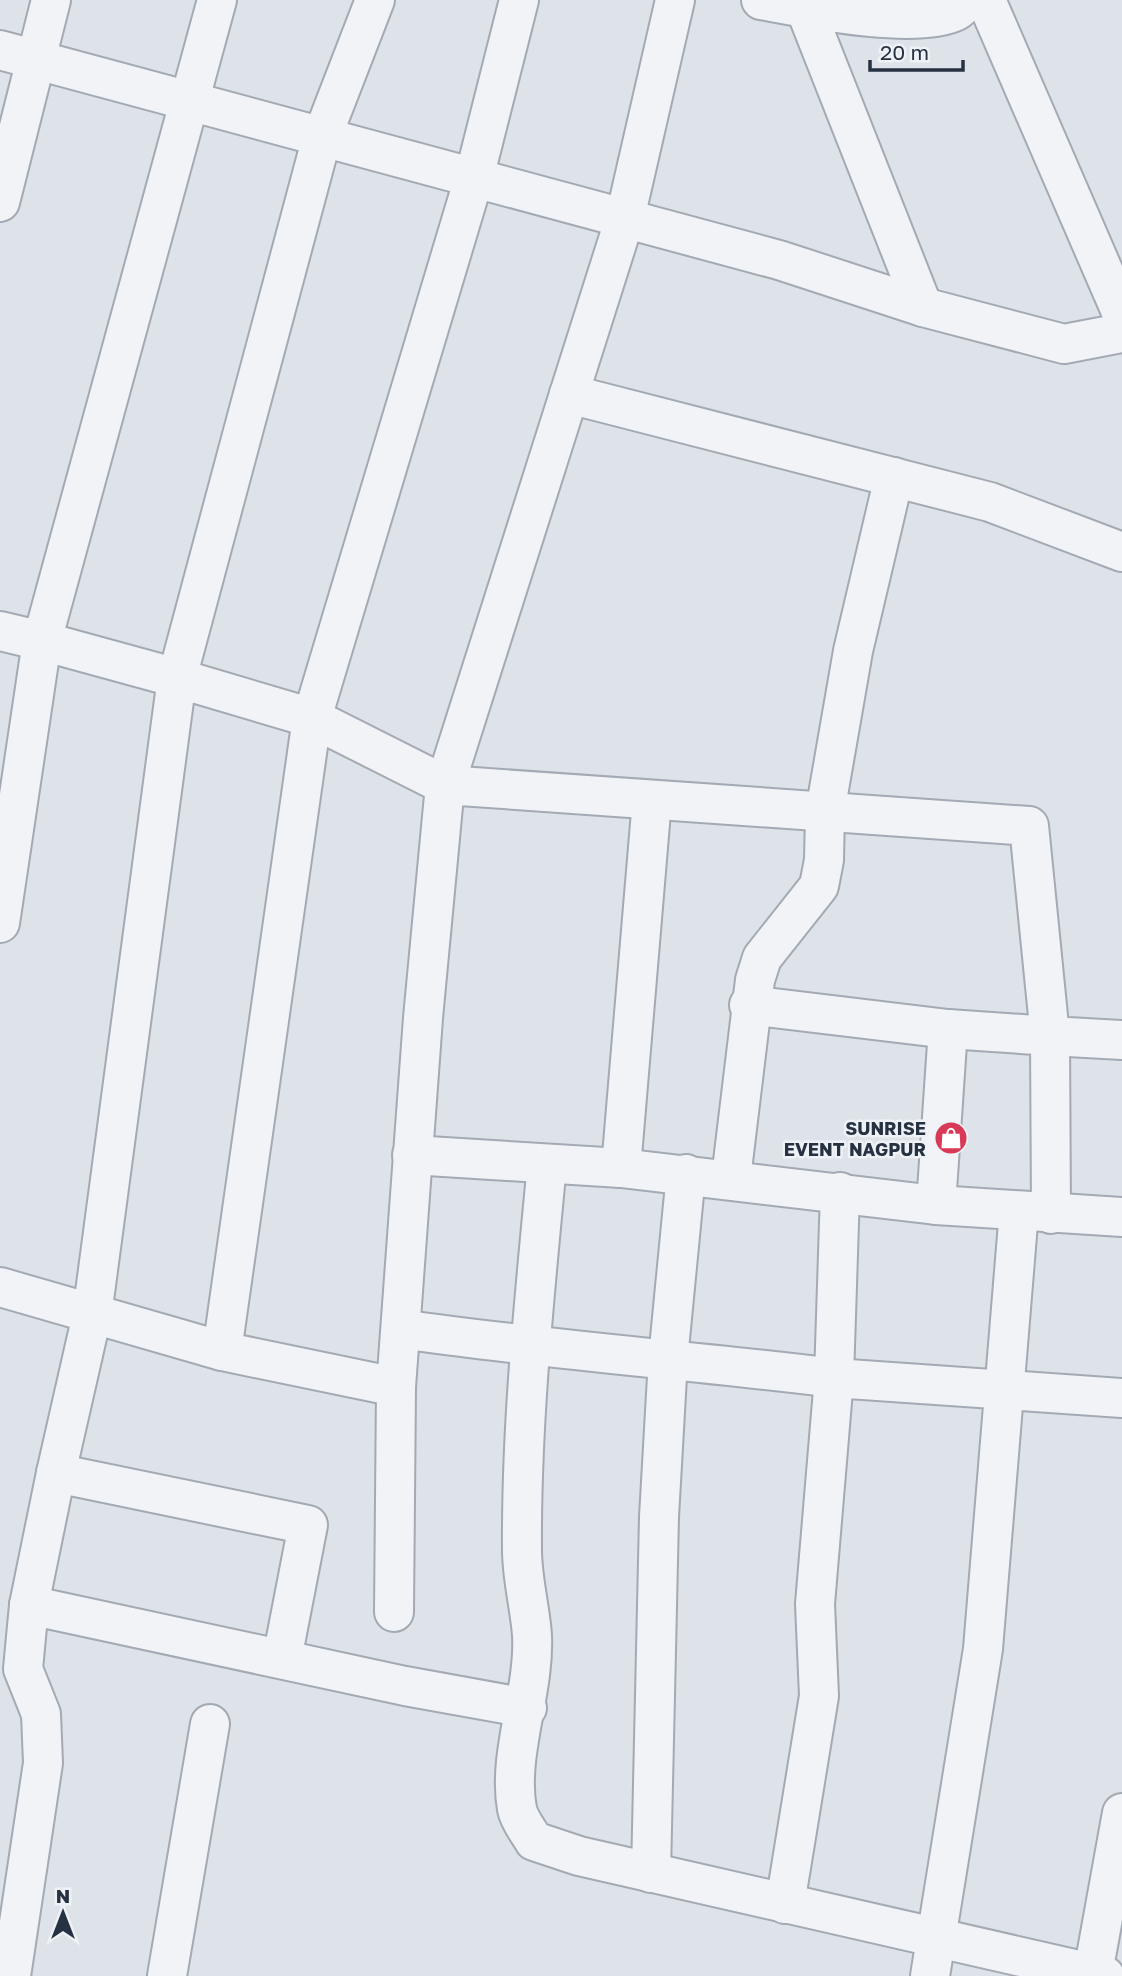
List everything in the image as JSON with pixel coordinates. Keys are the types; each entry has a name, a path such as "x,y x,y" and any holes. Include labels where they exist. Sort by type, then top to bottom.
{"street":[{"path":"0,202 51,0"},
{"path":"0,923 42,641 217,0"},
{"path":"11,1976 43,1763 41,1714 23,1669 29,1605 92,1315 177,678 323,137 375,0"},
{"path":"222,1351 312,718 474,178 519,0"},
{"path":"394,1612 396,1387 412,1155 445,785 625,218 675,0"},
{"path":"761,0 805,8 930,19 957,11 967,0"},
{"path":"986,0 1122,314"},
{"path":"805,8 923,307"},
{"path":"0,50 779,260 923,307 1064,344 1122,333"},
{"path":"569,394 990,502 1122,552"},
{"path":"731,1178 749,1005 762,958 819,886 824,860 825,812 853,651 894,477"},
{"path":"0,631 177,678 312,718 445,785 1029,826 1051,1036 1035,1213 1003,1389 983,1649 930,1976"},
{"path":"621,1168 652,800"},
{"path":"749,1005 948,1028 1122,1040"},
{"path":"936,1205 948,1028"},
{"path":"412,1155 621,1168 731,1178 936,1205 1122,1217"},
{"path":"547,1164 530,1347 522,1551 525,1603 532,1634 527,1708 515,1776 517,1812 534,1841 579,1856 1099,1975 1122,1812"},
{"path":"651,1873 659,1517 668,1359 686,1174"},
{"path":"785,1904 819,1696 815,1604 834,1378 840,1192"},
{"path":"0,1287 222,1351 396,1387"},
{"path":"401,1329 530,1347 834,1378 1122,1398"},
{"path":"56,1473 308,1525 282,1659"},
{"path":"29,1605 527,1708"},
{"path":"167,1976 210,1724"}],"place":[{"name":"SUNRISE EVENT NAGPUR","path":"951,1138"}]}
